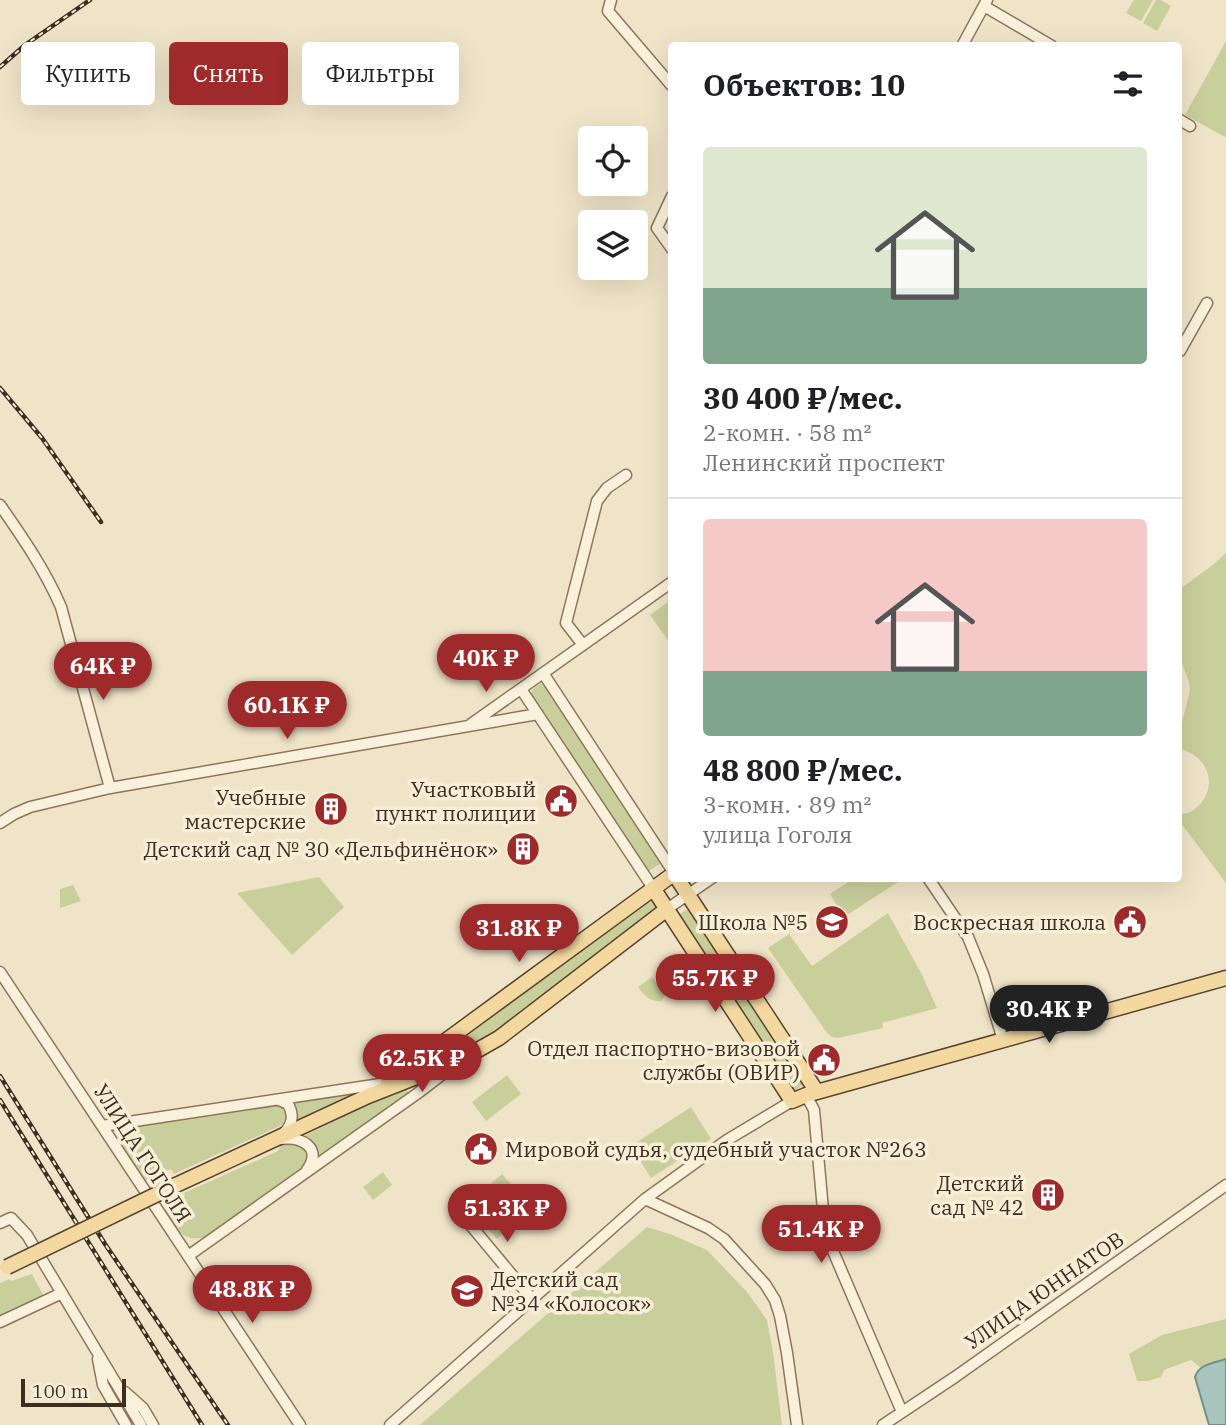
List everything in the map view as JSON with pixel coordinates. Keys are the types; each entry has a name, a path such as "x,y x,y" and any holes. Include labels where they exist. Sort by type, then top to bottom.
{"main road":[{"path":"368,1096 668,878"},
{"path":"680,882 805,1096"},
{"path":"653,888 805,1096"},
{"path":"4,1269 368,1096 462,1059 499,1038 667,909"},
{"path":"805,1096 1226,978"}],"street":[{"path":"611,0 608,11 668,81"},
{"path":"964,42 986,3 1046,42"},
{"path":"668,205 657,228 668,243"},
{"path":"1182,348 1207,303"},
{"path":"1182,326 1191,332"},
{"path":"583,645 566,623 584,551 597,501 607,488 626,475"},
{"path":"0,505 35,555 61,607 110,788"},
{"path":"469,726 668,585"},
{"path":"543,673 668,864"},
{"path":"521,689 653,888"},
{"path":"0,823 30,807 110,788 538,714"},
{"path":"667,909 706,882"},
{"path":"931,882 968,937 983,974 1003,1040"},
{"name":"УЛИЦА ГОГОЛЯ","path":"0,972 300,1425"},
{"path":"188,1256 462,1059"},
{"path":"102,1126 387,1083"},
{"path":"390,1425 645,1199 727,1140 805,1096 814,1110 823,1210 830,1244 902,1412"},
{"path":"274,1140 287,1130 292,1119 290,1107 279,1100"},
{"path":"274,1140 294,1139 307,1144 312,1161 302,1175"},
{"name":"УЛИЦА ЮННАТОВ","path":"883,1425 1226,1185"},
{"path":"645,1199 708,1228 724,1239 765,1284 775,1300 780,1316 797,1425"},
{"path":"458,1210 533,1299"},
{"path":"0,1223 11,1218 22,1228 141,1425"},
{"path":"0,1322 62,1293"},
{"path":"96,1349 103,1385 126,1425"},
{"path":"118,1387 143,1408 153,1425"}],"green space":[{"path":"1134,0 1153,0 1141,21 1126,13"},
{"path":"1156,0 1171,6 1157,31 1143,23"},
{"path":"1226,41 1226,136 1225,137 1185,115"},
{"path":"1226,553 1226,883 1182,825 1182,814 1193,810 1203,801 1209,783 1208,774 1198,758 1182,750 1182,723 1190,690 1182,663 1182,588"},
{"path":"668,602 668,640 650,615"},
{"path":"540,684 545,684 663,862 649,871 531,694"},
{"path":"319,877 344,907 292,955 237,893"},
{"path":"848,882 898,882 844,917 830,894"},
{"path":"73,885 81,901 60,908 60,889"},
{"path":"646,900 653,902 657,909 655,913 478,1044 433,1063 433,1058"},
{"path":"692,906 804,1084 795,1091 790,1089 677,916"},
{"path":"888,913 937,1008 882,1023 883,1028 832,1037 768,948 789,934 812,966"},
{"path":"652,977 665,996 661,1001 650,999 638,987"},
{"path":"507,1075 521,1094 486,1121 472,1102"},
{"path":"403,1087 409,1094 319,1157 313,1142 304,1136"},
{"path":"363,1091 296,1124 285,1100"},
{"path":"276,1103 285,1112 286,1118 282,1125 174,1174 171,1169 145,1181 123,1147 128,1133 140,1125"},
{"path":"691,1107 711,1139 651,1178 631,1146"},
{"path":"294,1143 304,1151 306,1165 205,1237 185,1236 175,1228 163,1211 185,1196 184,1193 278,1151 281,1144"},
{"path":"383,1172 392,1185 373,1200 363,1187"},
{"path":"502,1174 518,1192 485,1222 469,1203"},
{"path":"507,1212 516,1222 497,1239 488,1229"},
{"path":"647,1227 707,1250 747,1292 767,1320 782,1425 420,1425"},
{"path":"32,1274 43,1295 40,1299 0,1318 0,1283"},
{"path":"1226,1319 1226,1359 1201,1368 1191,1360 1164,1370 1161,1377 1137,1381 1129,1354 1162,1335"}],"water":[{"path":"1226,1359 1226,1425 1209,1425 1195,1377 1203,1367"}],"railway":[{"path":"0,67 25,45 90,0"},
{"path":"0,388 42,438 101,522"},
{"path":"0,1076 105,1244 228,1425"},
{"path":"0,1100 202,1425"}],"place":[{"name":"Участковый пункт полиции","path":"561,801"},
{"name":"Учебные мастерские","path":"331,809"},
{"name":"Детский сад № 30 «Дельфинёнок»","path":"523,849"},
{"name":"Школа №5","path":"832,922"},
{"name":"Воскресная школа","path":"1130,922"},
{"name":"Отдел паспортно-визовой службы (ОВИР)","path":"824,1060"},
{"name":"Мировой судья, судебный участок №263","path":"481,1149"},
{"name":"Детский сад № 42","path":"1048,1195"},
{"name":"Детский сад №34 «Колосок»","path":"467,1291"}]}
